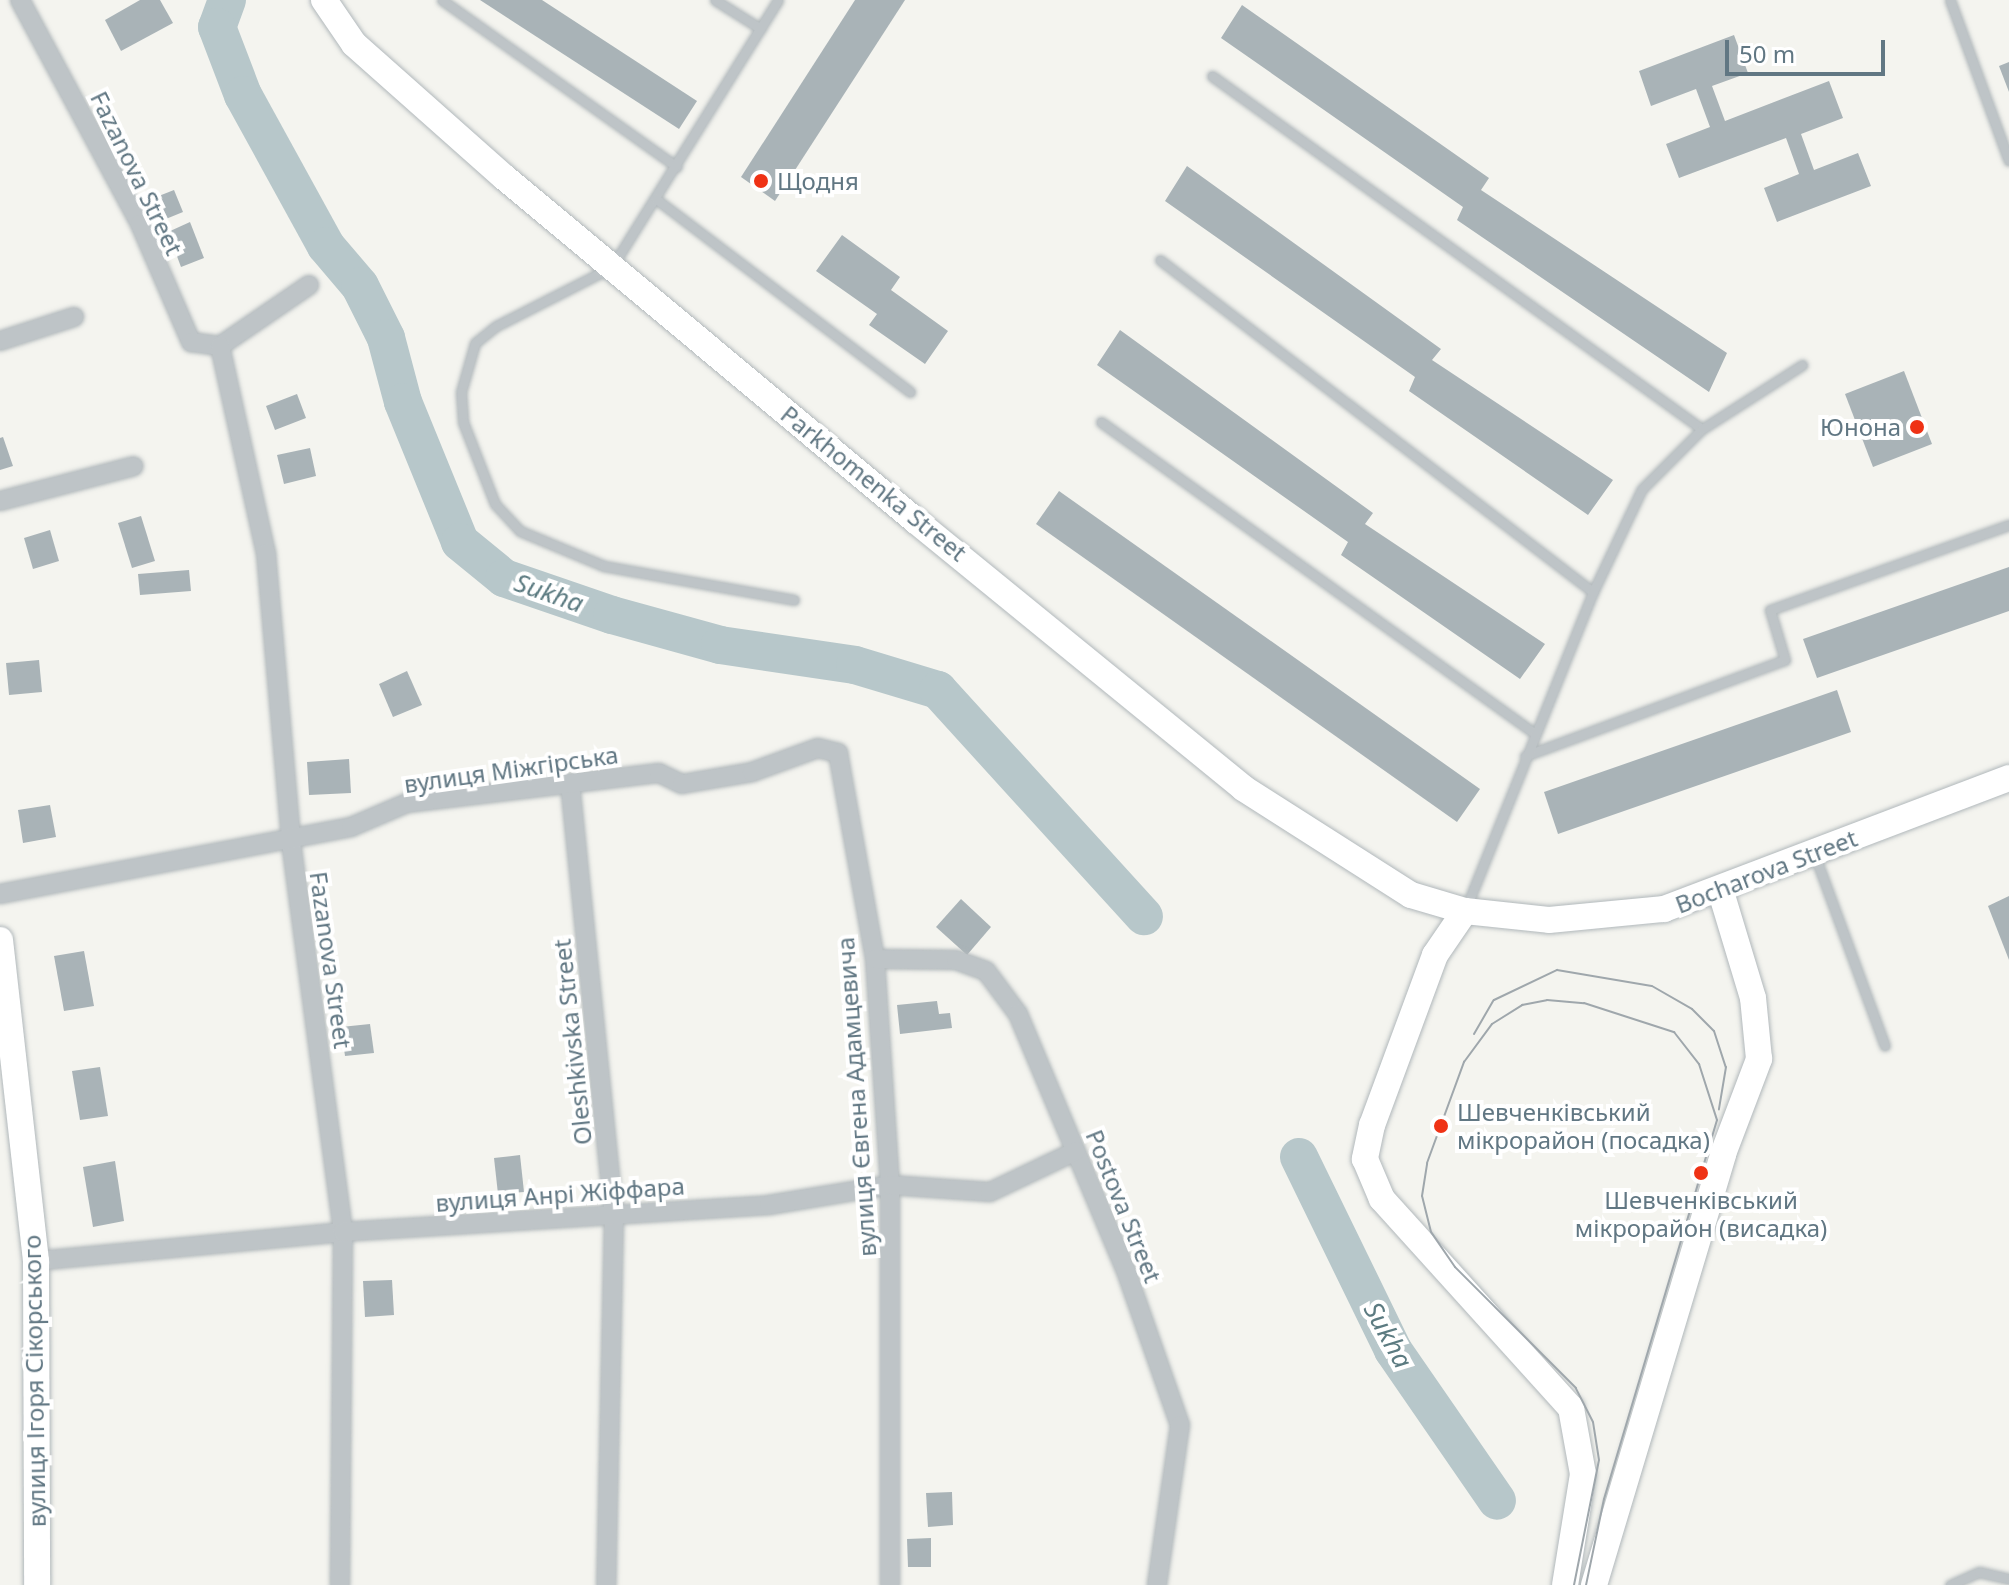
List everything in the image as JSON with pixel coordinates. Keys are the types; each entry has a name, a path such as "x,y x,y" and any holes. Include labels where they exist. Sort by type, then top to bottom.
{"street":[{"name":"Fazanova Street","path":"20,0 140,224 184,332 200,348 220,346 266,553 295,837 343,1232 340,1585"},
{"name":"Parkhomenka Street","path":"324,0 354,44 612,267 1243,788 1411,895 1465,911"},
{"path":"220,346 309,285"},
{"path":"0,341 74,317"},
{"path":"0,501 134,466"},
{"name":"вулиця Міжгірська","path":"0,894 351,827 407,803 659,773 682,784 752,772 818,748 838,753"},
{"name":"вулиця Євгена Адамцевича","path":"838,753 875,959 890,1185 890,1585"},
{"name":"Bocharova Street","path":"1465,911 1549,920 1610,918 1721,892 2009,778"},
{"name":"Oleshkivska Street","path":"570,783 614,1215 606,1585"},
{"path":"1594,1585 1723,1154 1759,1059 1753,998 1721,892"},
{"path":"1465,911 1435,955 1372,1125 1365,1159 1382,1199 1571,1408 1581,1437 1583,1474 1565,1585"},
{"name":"вулиця Ігоря Сікорського","path":"0,940 36,1261 37,1585"},
{"name":"Postova Street","path":"875,959 935,956 986,971 1018,1014 1076,1151 1180,1425 1157,1585"},
{"name":"вулиця Анрі Жіффара","path":"36,1261 343,1232 769,1205 890,1185 990,1192 1076,1151"}],"lane":[{"path":"442,0 677,167"},
{"path":"715,0 761,29"},
{"path":"778,0 677,167 612,267 496,326 475,343 464,366 463,422 495,504 520,531 604,566 794,600"},
{"path":"1950,0 2009,161"},
{"path":"1212,76 1702,429"},
{"path":"656,199 910,392"},
{"path":"1160,260 1593,592"},
{"path":"1465,911 1593,592 1642,489 1702,429 1802,365"},
{"path":"1101,422 1534,733"},
{"path":"1525,756 1785,660 1770,610 2009,525"},
{"path":"1815,856 1885,1046"},
{"path":"1950,1585 1979,1572 2009,1579"}],"building":[{"path":"140,0 160,0 173,23 121,51 105,20"},
{"path":"480,0 542,0 697,101 679,129"},
{"path":"855,0 905,0 775,201 741,177"},
{"path":"1242,5 1489,178 1481,190 1727,353 1709,392 1457,220 1463,207 1221,38"},
{"path":"1734,35 1748,73 1712,86 1725,121 1829,81 1843,118 1801,134 1814,170 1858,153 1871,186 1777,222 1764,188 1799,174 1786,138 1679,178 1666,144 1710,127 1696,89 1651,106 1639,71"},
{"path":"2009,62 2009,92 1999,66"},
{"path":"1187,166 1441,349 1432,360 1613,480 1588,515 1409,391 1415,377 1165,201"},
{"path":"174,190 183,212 156,223 146,201"},
{"path":"190,222 204,258 181,267 168,232"},
{"path":"842,235 900,277 891,290 948,331 925,364 869,325 877,314 816,271"},
{"path":"1120,330 1373,513 1365,524 1545,644 1520,679 1341,555 1348,542 1097,365"},
{"path":"1904,371 1932,444 1873,467 1845,394"},
{"path":"297,394 306,418 275,430 266,406"},
{"path":"3,437 13,466 0,470 0,438"},
{"path":"310,448 316,476 284,484 277,455"},
{"path":"1059,491 1480,789 1457,822 1036,524"},
{"path":"141,516 155,561 132,568 118,523"},
{"path":"50,530 59,561 33,569 24,538"},
{"path":"2009,567 2009,611 1817,678 1803,639"},
{"path":"189,570 191,591 140,595 138,574"},
{"path":"39,660 42,692 9,695 6,663"},
{"path":"407,671 422,705 393,717 379,684"},
{"path":"1837,690 1851,732 1558,834 1544,792"},
{"path":"349,759 351,793 309,795 307,762"},
{"path":"50,805 56,837 23,843 18,810"},
{"path":"2009,896 2009,960 1988,906"},
{"path":"961,899 991,927 967,955 936,927"},
{"path":"84,951 94,1006 64,1011 54,956"},
{"path":"937,1001 939,1014 950,1013 952,1028 900,1034 897,1005"},
{"path":"370,1024 374,1053 345,1056 341,1027"},
{"path":"100,1067 108,1116 80,1120 72,1071"},
{"path":"520,1155 524,1192 498,1194 494,1158"},
{"path":"115,1161 124,1221 93,1227 83,1167"},
{"path":"392,1280 394,1315 365,1317 363,1281"},
{"path":"952,1492 953,1525 928,1527 926,1493"},
{"path":"931,1538 931,1567 908,1567 907,1539"}],"waterway":[{"name":"Sukha","path":"227,0 217,27 243,95 326,246 360,286 386,338 403,402 460,542 504,578 612,615 720,645 855,665 938,690 1144,916"},
{"name":"Sukha","path":"1299,1157 1393,1350 1497,1501"}],"tram line":[{"path":"1474,1034 1494,1000 1557,970 1652,986 1692,1009 1714,1031 1726,1067 1719,1109"},
{"path":"1574,1585 1599,1460 1593,1422 1576,1388 1455,1267 1431,1232 1422,1196 1427,1163 1464,1062 1492,1024 1522,1005 1547,1000 1584,1003 1674,1032 1699,1064 1717,1120 1604,1499 1586,1585"}],"place":[{"name":"Щодня","path":"761,181"},
{"name":"Юнона","path":"1917,427"},
{"name":"Шевченківський мікрорайон (посадка)","path":"1441,1126"},
{"name":"Шевченківський мікрорайон (висадка)","path":"1701,1173"}]}
